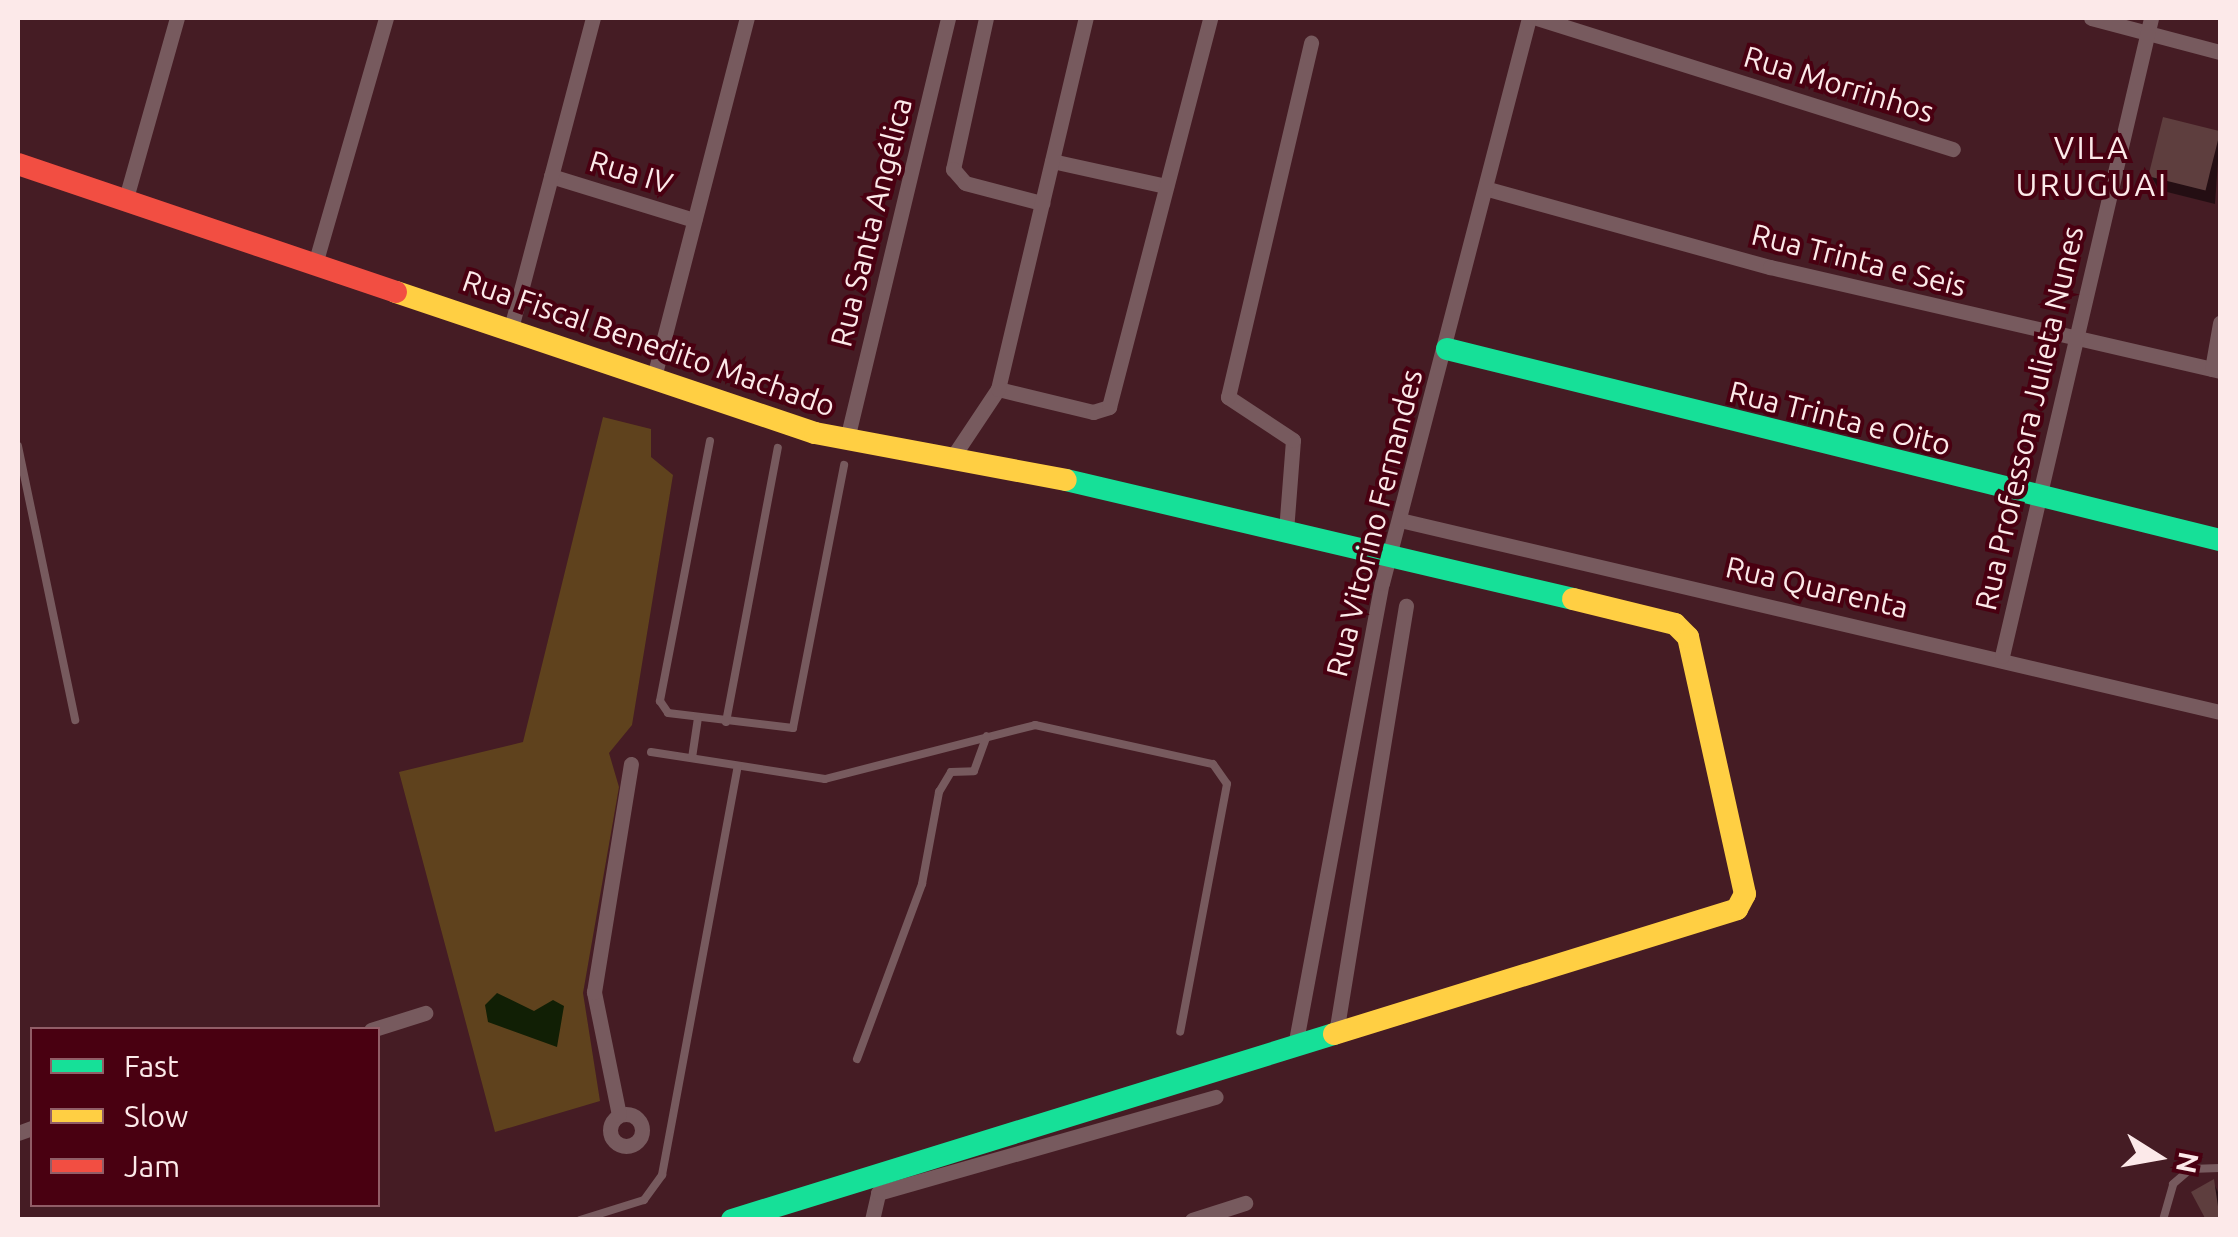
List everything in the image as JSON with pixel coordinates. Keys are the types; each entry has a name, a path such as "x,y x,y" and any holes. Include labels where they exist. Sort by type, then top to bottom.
{"street":[{"path":"126,198 177,18"},
{"path":"315,264 386,18"},
{"path":"511,328 594,18"},
{"path":"654,373 747,18"},
{"name":"Rua Santa Angélica","path":"847,439 948,18"},
{"path":"986,18 954,169 964,183 1042,203"},
{"path":"954,455 998,388 1086,18"},
{"path":"998,388 1093,412 1109,407 1210,18"},
{"name":"Rua Vitorino Fernandes","path":"1296,1046 1390,555 1488,189 1529,18"},
{"name":"Rua Morrinhos","path":"1537,18 1953,149"},
{"path":"2091,18 2149,26 2220,52"},
{"name":"Rua Professora Julieta Nunes","path":"2002,656 2149,26"},
{"path":"1286,532 1293,440 1228,398 1312,42"},
{"path":"1052,162 1166,186"},
{"name":"Rua Fiscal Benedito Machado","path":"18,164 654,373 674,395 699,405 847,439 954,455 1390,555 1683,629 1745,894 1738,908 1336,1034"},
{"name":"Rua IV","path":"551,176 694,220"},
{"name":"Rua Trinta e Seis","path":"1488,189 2216,370"},
{"path":"2216,370 2220,323"},
{"name":"Rua Trinta e Oito","path":"1446,349 2039,499 2220,540"},
{"name":"Rua Quarenta","path":"1400,520 2002,656 2220,712"},
{"path":"732,1220 1336,1034 1406,606"},
{"path":"619,1115 594,992 631,764"},
{"path":"380,1027 425,1013"},
{"path":"872,1220 878,1194 1216,1097"},
{"path":"1192,1220 1246,1203"}],"lane":[{"path":"710,441 660,701 668,713 793,728 844,465"},
{"path":"18,446 75,720"},
{"path":"726,722 778,448"},
{"path":"692,758 698,718"},
{"path":"651,752 824,778 1035,724 1222,770 1227,784 1180,1032"},
{"path":"857,1059 922,884 938,792 951,772 974,771 987,736"},
{"path":"580,1220 644,1200 662,1175 738,766"},
{"path":"2162,1220 2173,1184 2190,1169 2220,1168"}],"shaded area":[{"path":"603,417 651,429 651,457 673,475 632,725 609,753 619,787 583,993 600,1101 495,1132 399,772 523,742"},
{"path":"497,993 534,1011 553,1000 564,1006 557,1047 488,1022 485,1005"}],"building":[{"path":"2163,117 2220,131 2205,190 2148,176"},
{"path":"2214,1179 2220,1220 2206,1220 2191,1192"}],"traffic: fast":[{"path":"1447,349 2220,540"},
{"path":"1066,480 1573,599"},
{"path":"732,1220 1334,1034"}],"traffic: slow":[{"path":"396,292 815,433 1066,480"},
{"path":"1334,1034 1737,909 1745,894 1688,637 1675,624 1573,599"}],"traffic: jam":[{"path":"18,164 396,292"}],"district":[{"name":"VILA URUGUAI","path":"2092,166"}]}
